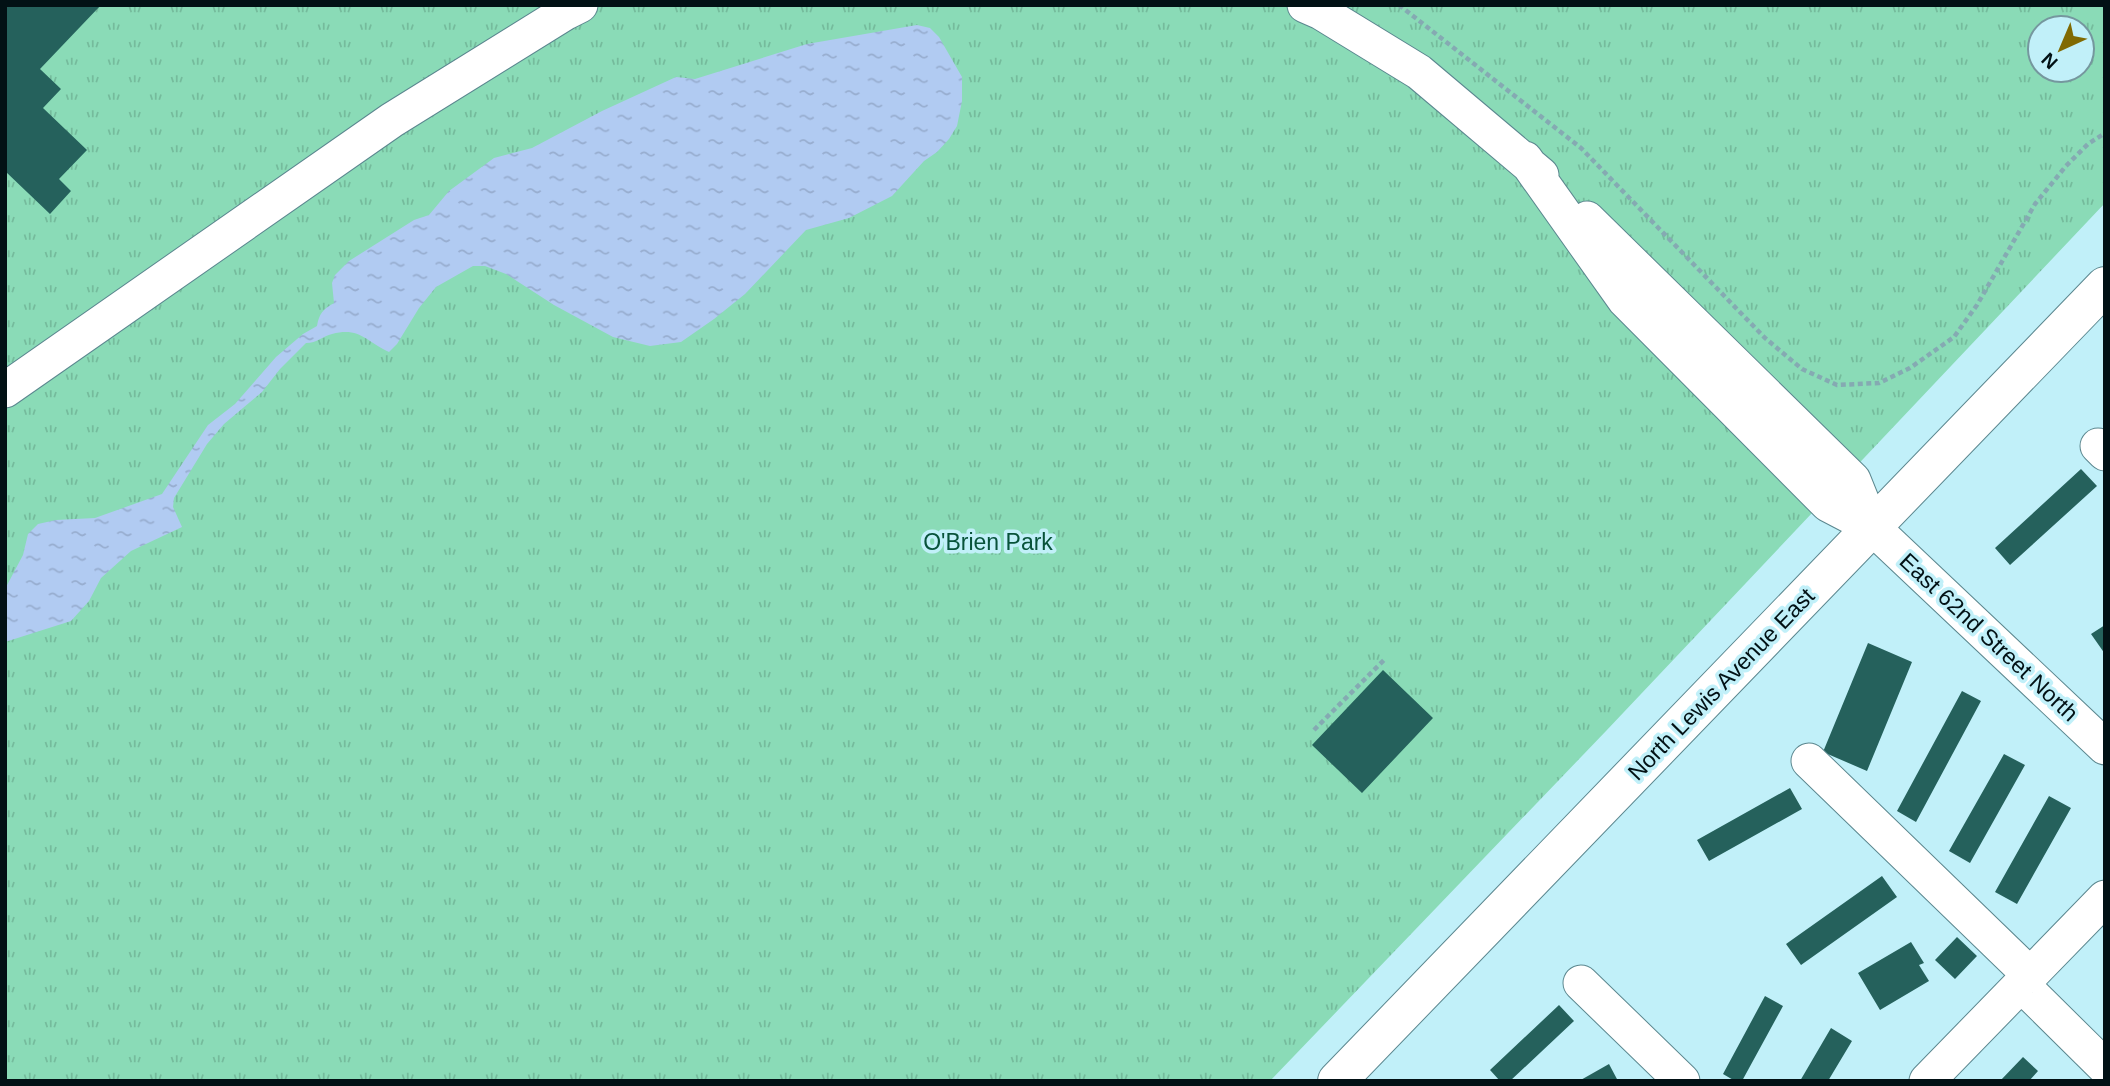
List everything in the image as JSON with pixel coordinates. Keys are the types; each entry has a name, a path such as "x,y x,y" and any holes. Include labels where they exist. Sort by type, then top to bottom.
{"main road":[{"name":"North Lewis Avenue East","path":"1337,1081 2105,286"}],"street":[{"path":"5,390 392,120 580,5"},
{"name":"East 62nd Street North","path":"1305,5 1419,72 1525,159 1625,300 1828,504 1872,527 2105,747"},
{"path":"1808,761 2025,979 2105,1067"},
{"path":"1927,1081 2105,898"},
{"path":"1581,983 1682,1081"}],"path":[{"path":"1399,5 1581,148 1765,338 1802,369 1837,385 1879,383 1910,368 1954,337 1977,305 2035,204 2066,166 2088,144 2105,133"},
{"path":"1314,730 1384,660"}],"green space":[{"name":"O'Brien Park","path":"5,5 2105,5 2105,203 1606,731 1270,1081 5,1081"}],"water":[{"path":"917,25 930,28 939,37 962,77 962,101 957,126 949,139 924,161 892,196 849,218 806,230 745,294 681,342 650,346 613,337 554,305 506,274 485,266 473,266 436,287 389,352 362,336 349,332 332,334 306,343 262,392 224,424 207,444 174,498 173,507 182,527 131,551 101,578 89,601 71,621 5,642 5,589 23,555 28,534 38,524 95,518 162,494 208,425 235,404 276,357 317,326 322,312 334,303 332,283 335,275 349,261 414,220 429,215 449,191 494,158 532,148 602,111 676,77 695,79 807,44"}],"building":[{"path":"5,5 101,5 40,69 61,89 43,108 87,150 59,179 71,191 50,214 5,171"},
{"path":"2081,469 2097,486 2010,565 1995,548"},
{"path":"2105,625 2105,654 2091,634"},
{"path":"1868,643 1912,662 1867,771 1823,752"},
{"path":"1383,670 1433,718 1362,793 1312,745"},
{"path":"1962,691 1981,701 1916,822 1897,811"},
{"path":"2004,754 2025,765 1970,863 1949,851"},
{"path":"1790,788 1802,809 1709,861 1697,840"},
{"path":"2049,796 2071,808 2017,904 1995,892"},
{"path":"1882,876 1897,897 1801,965 1786,944"},
{"path":"1957,937 1977,956 1955,979 1935,960"},
{"path":"1911,942 1924,963 1919,965 1929,981 1880,1010 1858,973"},
{"path":"1765,996 1783,1006 1742,1081 1735,1081 1723,1074"},
{"path":"1559,1005 1574,1021 1510,1081 1500,1081 1490,1070"},
{"path":"1831,1028 1852,1041 1828,1081 1800,1081"},
{"path":"2023,1057 2038,1071 2029,1081 2000,1081"},
{"path":"1609,1064 1618,1081 1579,1081"}]}
